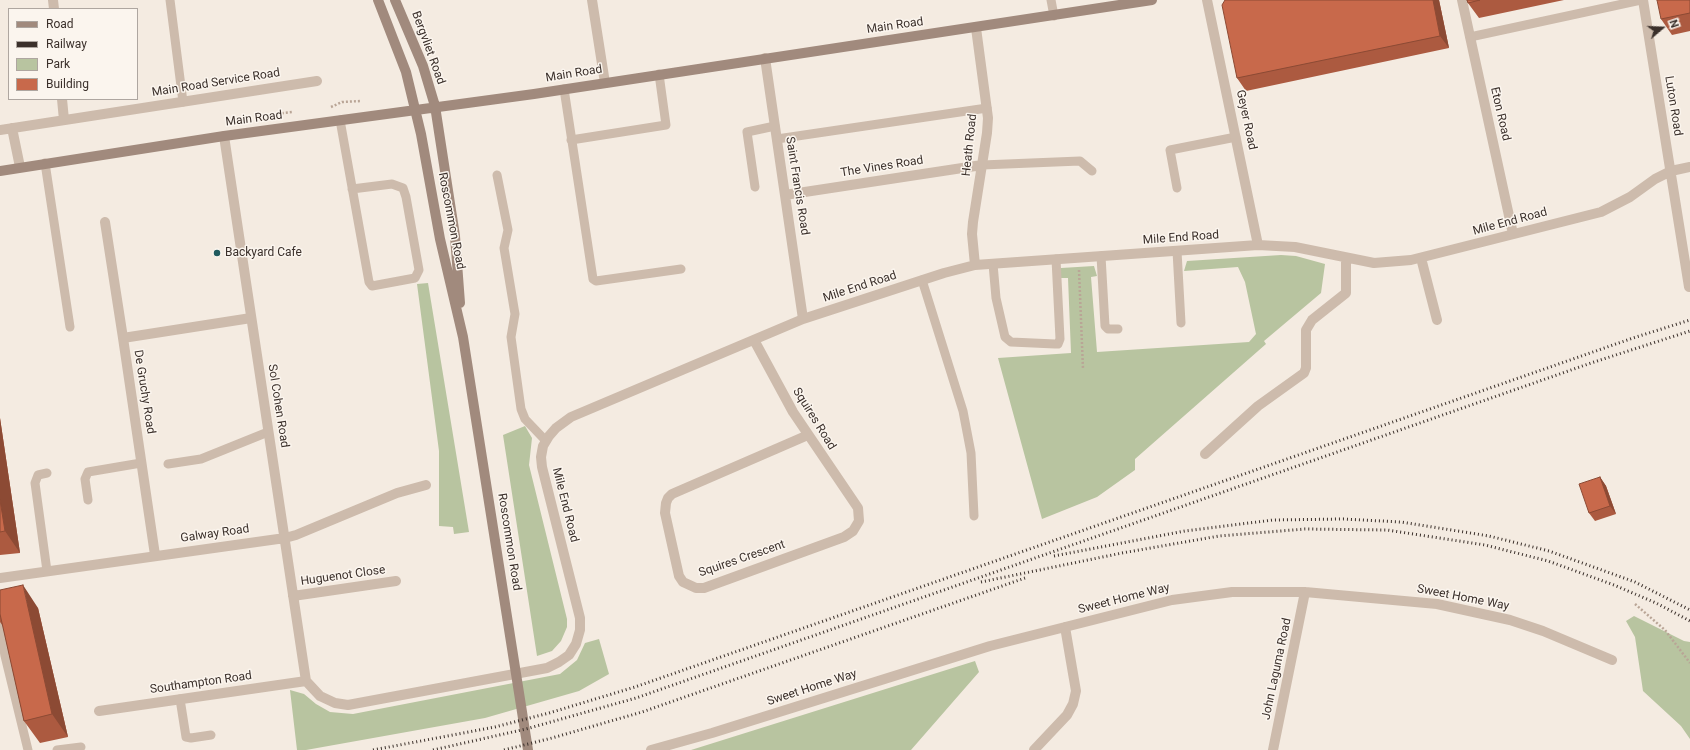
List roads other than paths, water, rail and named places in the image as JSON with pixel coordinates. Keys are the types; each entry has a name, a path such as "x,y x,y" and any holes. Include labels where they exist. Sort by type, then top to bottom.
{"main road":[{"path":"378,0 406,72 415,110"},
{"name":"Bergvliet Road","path":"395,0 423,66 435,106"},
{"name":"Main Road","path":"0,170 224,136 605,83 764,58 976,28 1152,0"},
{"name":"Roscommon Road","path":"435,106 455,236 463,337"},
{"name":"Roscommon Road","path":"415,110 440,239 463,337 528,750"}],"street":[{"path":"592,0 605,83"},
{"name":"Geyer Road","path":"1207,0 1258,245"},
{"name":"Eton Road","path":"1462,0 1514,234"},
{"name":"Luton Road","path":"1642,0 1689,287"},
{"name":"Heath Road","path":"974,265 972,228 987,133 987,108 976,28"},
{"name":"Saint Francis Road","path":"764,58 803,319"},
{"name":"Main Road Service Road","path":"0,130 317,81"},
{"path":"62,100 64,120"},
{"path":"12,128 20,167"},
{"name":"Sol Cohen Road","path":"224,136 306,681"},
{"name":"The Vines Road","path":"785,195 982,165"},
{"name":"Mile End Road","path":"306,681 320,696 335,703 348,705 547,668 560,662 569,654 576,644 580,630 580,618 542,467 541,457 546,441 556,428 571,417 803,319 922,280 974,265 1258,245 1295,247 1374,263 1422,258 1602,212 1630,197 1655,178 1690,167"},
{"path":"105,222 123,338"},
{"path":"1205,454 1258,406 1304,373 1306,368 1306,330 1312,320 1346,294 1346,258"},
{"path":"1422,258 1437,320"},
{"name":"De Gruchy Road","path":"155,555 123,338 251,318"},
{"name":"Squires Road","path":"754,340 792,412 858,508"},
{"name":"Squires Crescent","path":"808,435 672,494 668,498 666,503 666,513 679,576 683,582 696,588 704,588 844,538 854,532 859,521 858,508"},
{"name":"Galway Road","path":"0,578 284,538 296,535 397,493 426,485"},
{"name":"Huguenot Close","path":"293,596 396,581"},
{"name":"Sweet Home Way","path":"651,750 712,733 990,646 1172,600 1232,592 1305,592 1399,599 1437,604 1470,611 1544,631 1612,660"},
{"name":"John Laguma Road","path":"1273,750 1305,592"},
{"path":"1034,750 1067,715 1073,704 1076,691 1065,627"},
{"name":"Southampton Road","path":"99,711 306,681"}],"lane":[{"path":"170,0 183,102"},
{"path":"1051,0 1054,16"},
{"path":"1470,36 1642,0"},
{"path":"571,140 666,125 659,74"},
{"path":"564,89 593,279 596,281 681,269"},
{"path":"777,139 987,108"},
{"path":"340,120 352,190 370,285 372,286 415,278 419,270 406,197 403,188 396,184 392,184 352,190"},
{"path":"755,187 747,132 774,126"},
{"path":"1177,188 1170,150 1236,137"},
{"path":"982,165 1080,161 1092,171"},
{"path":"45,163 70,328"},
{"path":"498,175 508,230 504,248 515,314 511,337 521,409 525,419 546,441"},
{"path":"1177,251 1181,323"},
{"path":"1101,256 1105,326 1108,329 1118,328"},
{"path":"992,264 996,298 1005,337 1011,342 1055,344 1060,339 1056,259"},
{"path":"922,280 963,411 971,453 974,516"},
{"path":"168,464 201,459 268,432"},
{"path":"88,500 85,479 88,472 141,463"},
{"path":"47,473 38,475 35,483 47,571"},
{"path":"0,625 5,656 28,750"},
{"path":"180,699 186,736 191,738 211,735"},
{"path":"56,750 81,747"}],"railway":[{"path":"373,750 495,727 549,713 635,687 1633,338 1690,320"},
{"path":"433,750 526,729 636,698 1591,363 1690,331"},
{"path":"1054,556 1185,531 1273,520 1343,519 1401,522 1489,536 1549,551 1635,582 1690,610"},
{"path":"981,582 1122,553 1219,536 1305,529 1387,530 1485,545 1548,561 1614,585 1656,603 1690,621"},
{"path":"504,750 642,712 1025,578"}],"place":[{"name":"Backyard Cafe","path":"217,253"}]}
